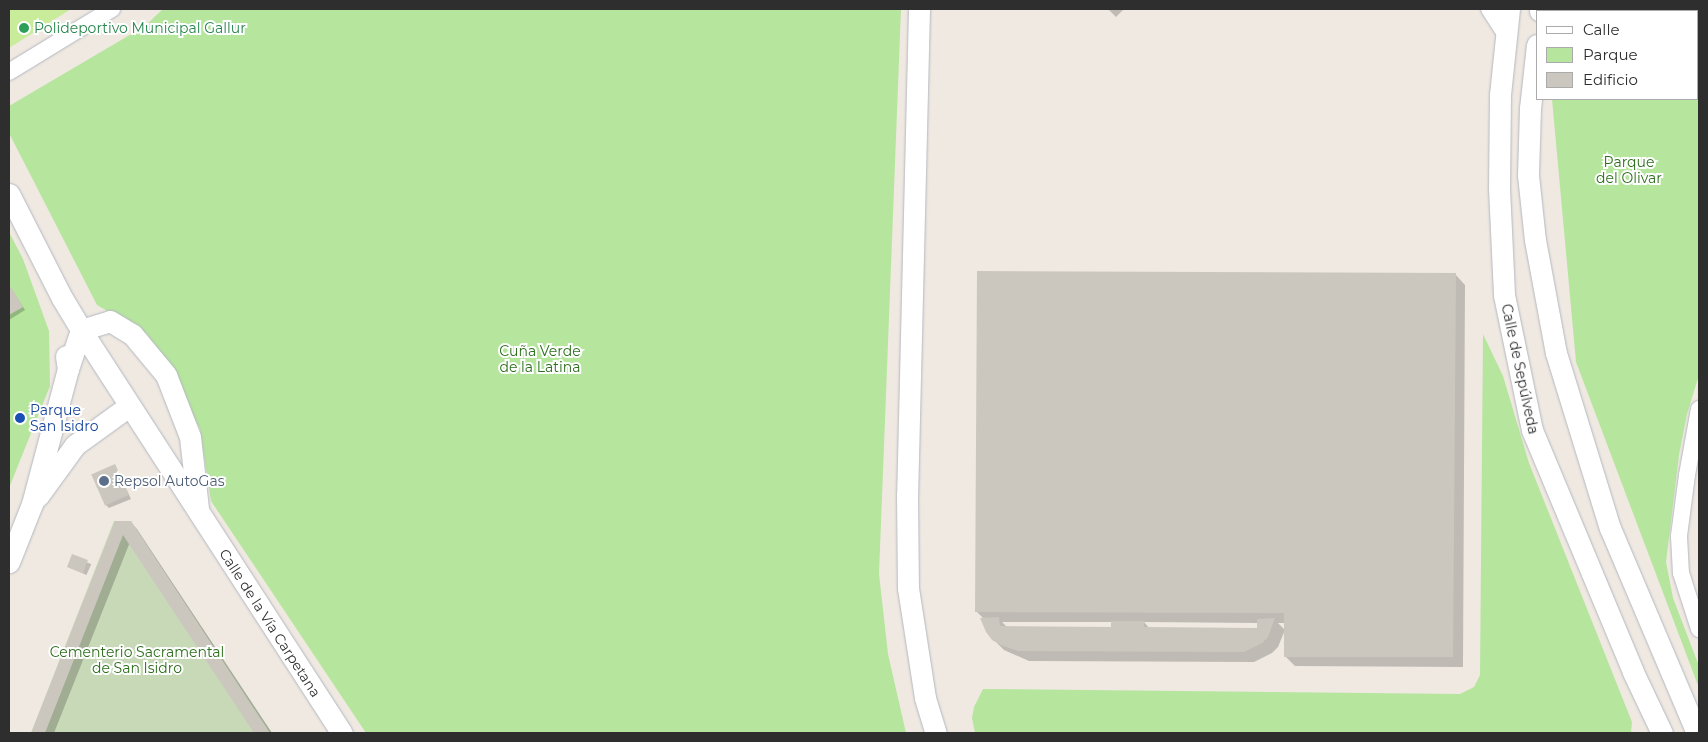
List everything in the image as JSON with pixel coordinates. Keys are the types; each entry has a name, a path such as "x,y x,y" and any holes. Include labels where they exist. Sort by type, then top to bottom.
{"street":[{"path":"9,72 112,9"},
{"path":"919,9 907,495 908,588 925,698 936,733"},
{"path":"1489,9 1506,35"},
{"name":"Calle de Sepúlveda","path":"1509,9 1500,94 1499,179 1504,295 1532,430 1633,672 1662,733"},
{"path":"1536,54 1530,108 1528,175 1534,240 1556,353 1610,528 1697,733"},
{"name":"Calle de la Vía Carpetana","path":"9,194 62,298 81,330 342,733"},
{"path":"62,298 68,368"},
{"name":"Calle de la Vía Carpetana","path":"81,330 110,321 132,334 166,375 190,437 199,513"},
{"path":"9,562 32,504 68,368 81,330"},
{"path":"32,504 75,445 129,406"},
{"path":"1699,409 1693,476 1679,536 1681,573 1699,629"}],"green space":[{"name":"Polideportivo Municipal Gallur","path":"9,9 71,9 9,48"},
{"name":"Cuña Verde de la Latina","path":"163,9 901,9 879,574 888,654 906,733 366,733 211,501 200,429 147,334 97,305 9,133 9,106 145,26"},
{"name":"Parque del Olivar","path":"1699,9 1699,375 1687,414 1679,455 1666,562 1673,598 1699,666 1699,688 1576,362 1552,100 1698,100 1698,10 1568,10"},
{"path":"9,232 23,259 49,331 50,386 9,488"},
{"path":"1483,334 1503,376 1529,463 1632,722 1631,733 975,733 972,718 974,707 983,689 1460,694 1474,687 1480,675"},
{"name":"Cementerio Sacramental de San Isidro","path":"114,521 131,521 272,733 31,733"}],"building":[{"path":"977,271 1456,273 1453,657 1284,657 1284,613 975,612"},
{"path":"11,287 23,307 9,315 9,288"},
{"path":"115,464 129,495 105,506 91,475"},
{"path":"115,521 131,521 270,733 254,733 123,535 45,733 31,733"},
{"path":"72,554 88,560 83,573 67,567"},
{"path":"999,617 1000,626 1111,627 1111,621 1144,621 1144,627 1257,628 1257,619 1275,618 1268,637 1262,643 1244,652 1233,652 1018,651 992,640 980,618"}],"place":[{"name":"Polideportivo Municipal Gallur","path":"24,28"},
{"name":"Parque San Isidro","path":"20,418"},
{"name":"Repsol AutoGas","path":"104,481"}]}
